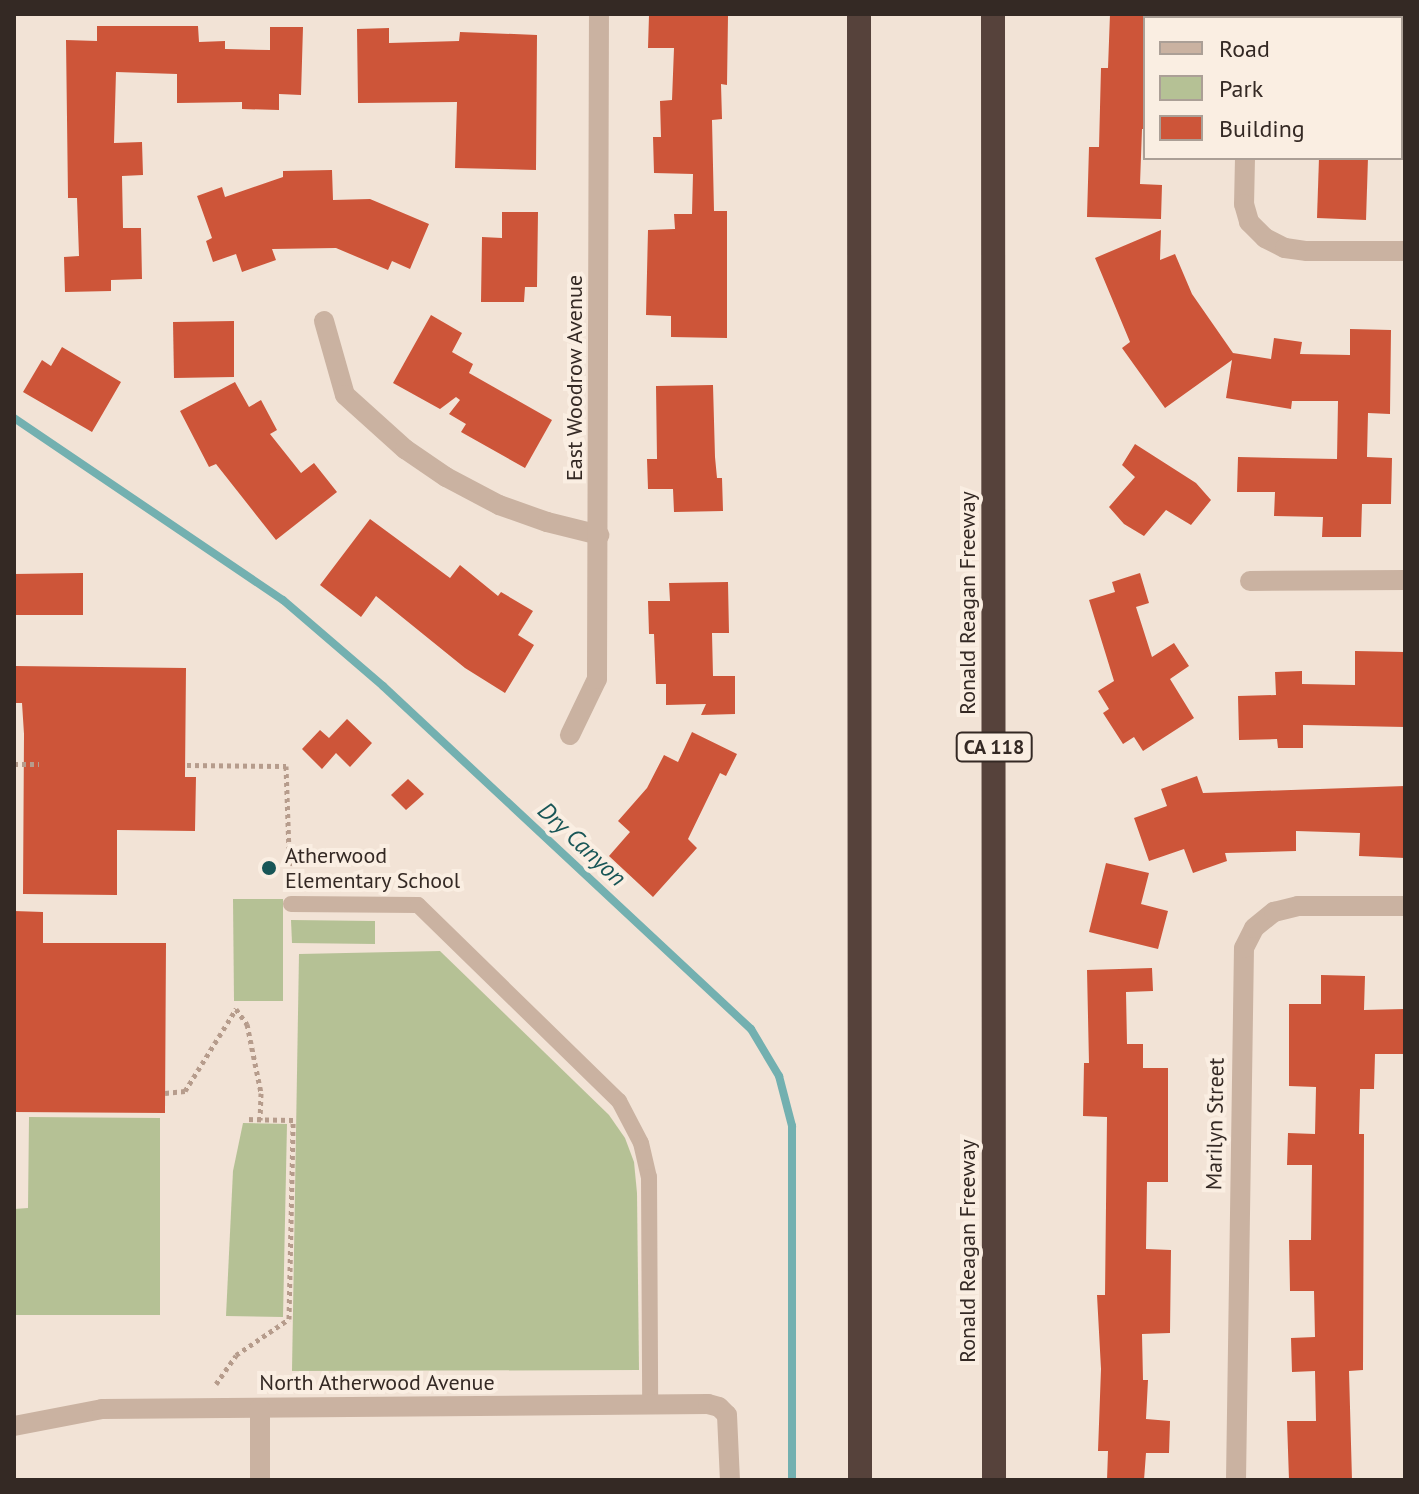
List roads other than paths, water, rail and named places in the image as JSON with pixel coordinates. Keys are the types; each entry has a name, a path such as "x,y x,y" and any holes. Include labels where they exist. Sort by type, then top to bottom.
{"highway":[{"path":"859,14 860,1480"},
{"name":"Ronald Reagan Freeway","path":"993,14 994,1480"}],"street":[{"name":"East Woodrow Avenue","path":"570,735 597,679 599,14"},
{"path":"1245,160 1244,204 1249,222 1265,238 1285,248 1405,251"},
{"path":"324,321 345,395 405,449 446,477 499,505 547,522 599,535"},
{"path":"1250,581 1405,580"},
{"name":"Marilyn Street","path":"1236,1480 1244,948 1254,928 1274,912 1298,906 1405,906"},
{"name":"North Atherwood Avenue","path":"14,1426 102,1409 719,1407 727,1415 730,1426 730,1480"},
{"path":"260,1408 260,1480"}],"lane":[{"path":"291,904 418,905 619,1101 641,1143 649,1177 650,1405"}],"waterway":[{"name":"Dry Canyon","path":"14,418 283,600 383,686 751,1029 779,1076 792,1126 792,1480"}],"place":[{"name":"Atherwood Elementary School","path":"269,868"}]}
